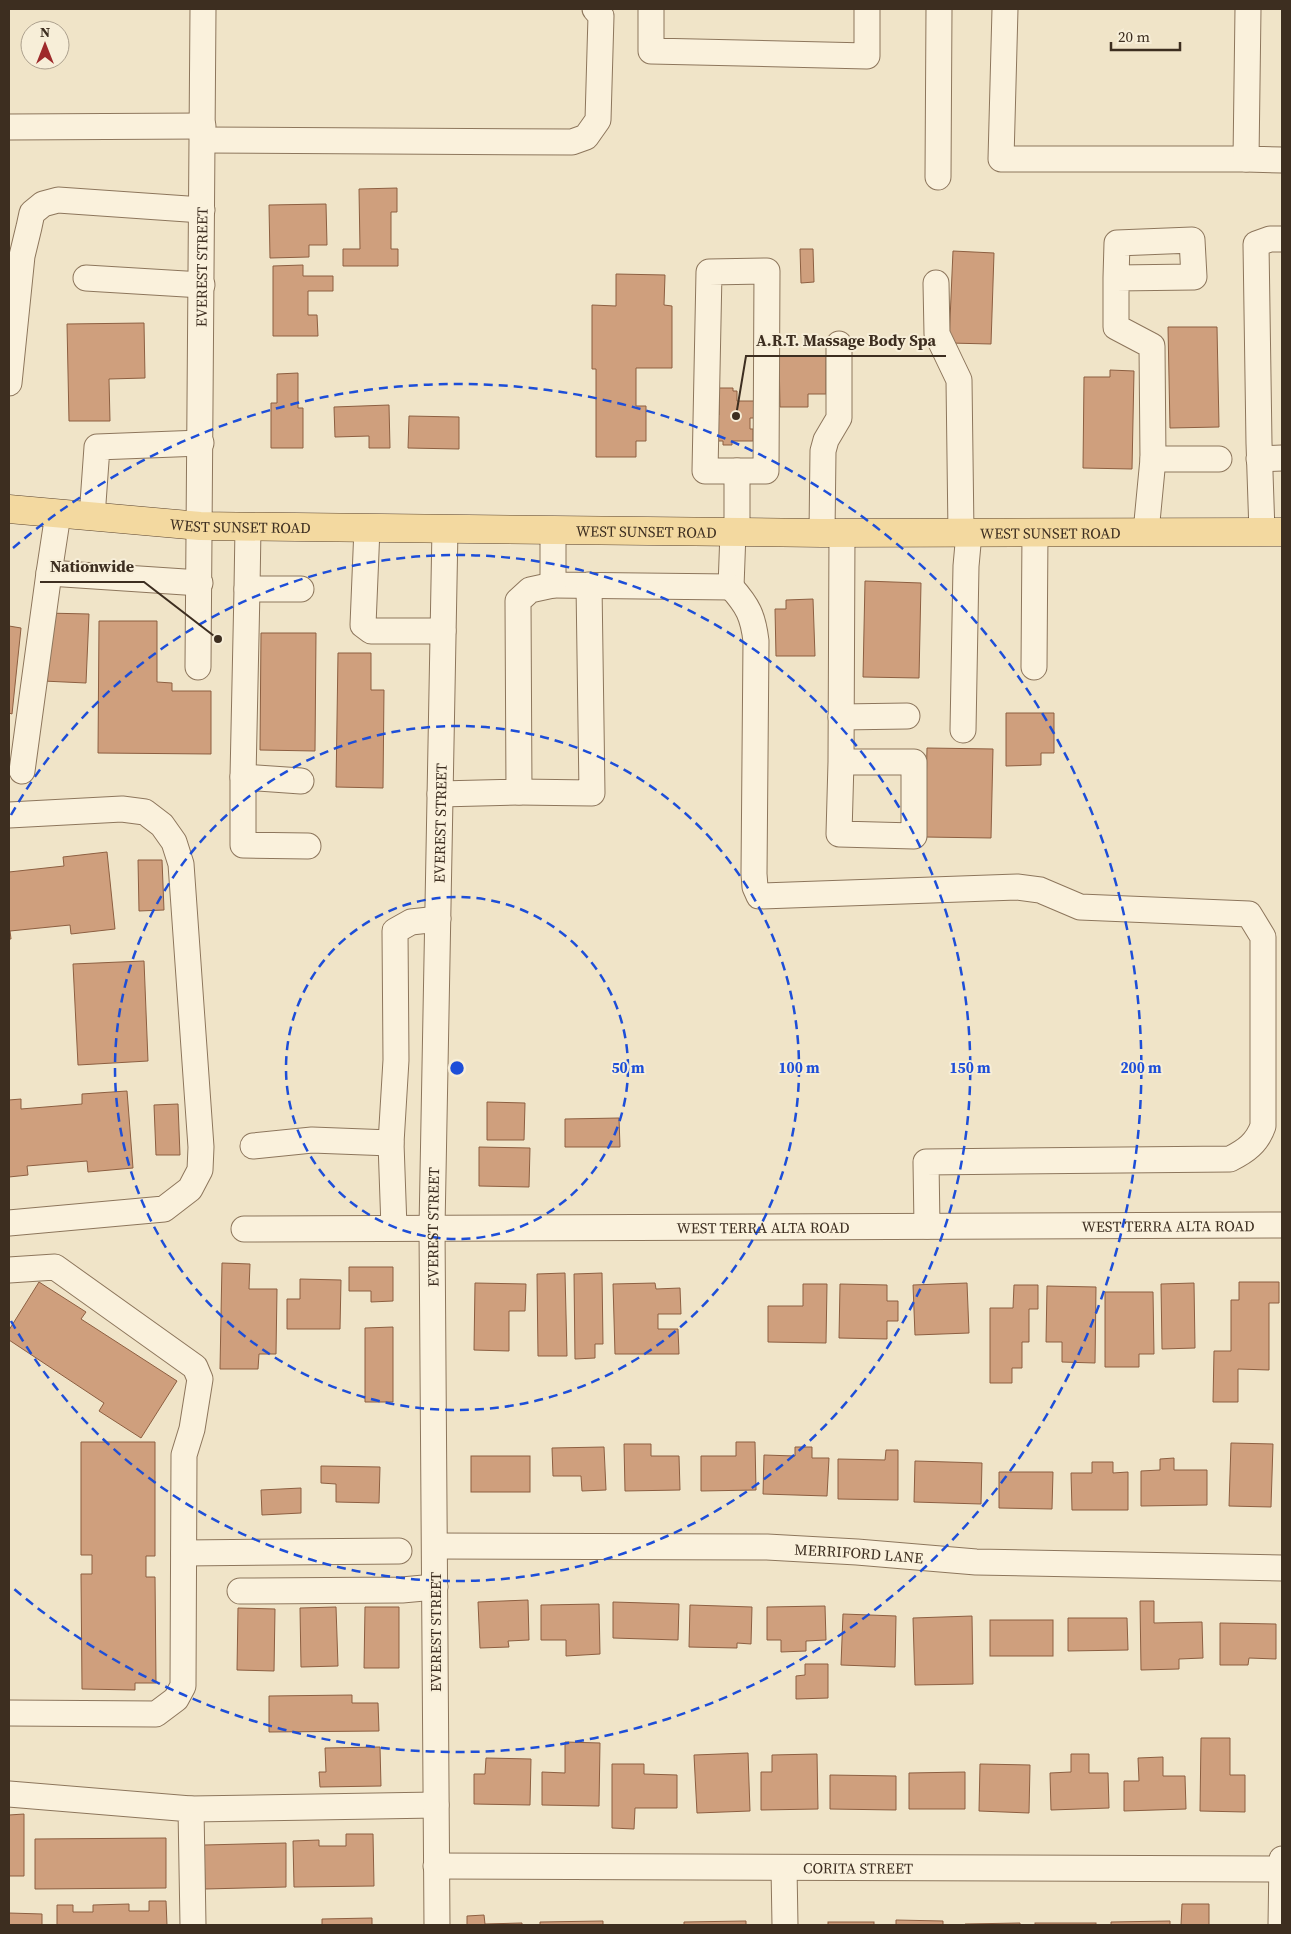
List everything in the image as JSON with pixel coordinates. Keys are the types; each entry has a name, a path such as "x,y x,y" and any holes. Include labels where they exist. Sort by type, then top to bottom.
{"main road":[{"name":"WEST SUNSET ROAD","path":"9,510 200,526 248,527 832,533 1272,532"}],"street":[{"name":"EVEREST STREET","path":"198,667 204,9"},
{"path":"9,127 572,142 586,137 598,120 601,16 595,9"},
{"path":"651,9 651,51 867,56 867,9"},
{"path":"938,177 939,9"},
{"path":"1005,9 1001,159 1282,160"},
{"path":"1246,159 1248,9"},
{"path":"9,383 22,256 32,213 43,204 58,200 202,210"},
{"path":"1272,532 1271,458 1256,244 1270,239 1282,239"},
{"path":"767,271 766,472 737,471 705,471 709,272 767,271"},
{"path":"86,278 202,285"},
{"path":"1116,278 1116,327 1152,346 1153,459 1146,532"},
{"path":"936,283 937,334 959,380 965,533 963,730"},
{"path":"839,344 839,418 826,440 823,451 832,533 841,717 841,762"},
{"path":"92,517 97,447 201,443"},
{"path":"1153,459 1219,459"},
{"path":"731,587 737,471"},
{"path":"22,771 58,514"},
{"path":"248,527 243,845 308,846"},
{"path":"367,528 363,625 371,631 443,632"},
{"name":"EVEREST STREET","path":"437,1925 432,1228 445,529"},
{"path":"553,530 553,585"},
{"path":"1034,667 1035,532"},
{"path":"49,573 200,582"},
{"path":"519,792 518,601 530,590 553,585 731,587 744,601 753,619 756,641 754,874 755,887 759,896 1017,887 1040,890 1080,907 1249,914 1263,937 1263,1126 1259,1137 1251,1146 1243,1153 1230,1159 926,1162 927,1226"},
{"path":"440,794 592,793 589,585"},
{"path":"247,589 301,589"},
{"path":"841,717 907,716"},
{"path":"243,777 301,781"},
{"path":"9,815 122,809 145,812 162,825 174,842 181,864 201,1148 200,1170 190,1189 164,1209 9,1223"},
{"path":"394,1228 391,1143 396,1060 395,931 411,922 438,919"},
{"path":"253,1146 312,1140 391,1143"},
{"name":"WEST TERRA ALTA ROAD","path":"244,1229 1282,1225"},
{"path":"9,1270 55,1267 195,1367 200,1379 192,1429 184,1455 183,1686 176,1699 156,1714 9,1713"},
{"name":"MERRIFORD LANE","path":"435,1546 767,1548 857,1552 976,1562 1282,1568"},
{"path":"184,1553 398,1551"},
{"path":"240,1591 402,1590 435,1587"},
{"path":"9,1794 191,1810 436,1804"},
{"path":"191,1810 193,1925"},
{"path":"1281,1925 1282,1863"},
{"name":"CORITA STREET","path":"436,1866 784,1868 1282,1863"},
{"path":"784,1868 785,1925"}],"building":[{"path":"397,188 397,212 391,212 391,249 398,249 398,266 343,266 343,249 360,249 359,189"},
{"path":"326,204 327,245 309,245 309,257 270,258 269,205"},
{"path":"800,249 813,249 814,282 801,283"},
{"path":"953,251 994,253 991,344 949,343"},
{"path":"303,265 303,276 333,276 333,291 308,291 308,315 317,315 318,336 273,336 273,266"},
{"path":"616,274 665,275 664,305 672,306 672,368 636,368 636,406 646,406 646,441 636,441 636,457 596,457 596,369 592,369 592,305 616,306"},
{"path":"144,323 145,378 109,379 110,421 69,421 67,324"},
{"path":"1168,327 1217,327 1219,427 1170,428"},
{"path":"779,356 826,356 826,394 808,394 808,407 780,407"},
{"path":"1110,370 1134,371 1132,469 1083,468 1084,377 1110,377"},
{"path":"298,373 298,408 303,408 303,448 271,448 271,403 277,403 277,374"},
{"path":"719,388 733,388 733,391 737,391 737,401 759,401 759,418 750,418 750,429 753,429 753,441 732,441 732,445 723,445 723,441 716,441 708,415 719,415"},
{"path":"389,405 390,448 369,448 369,436 335,437 334,407"},
{"path":"409,416 459,417 459,449 408,448"},
{"path":"865,581 921,583 919,678 863,677"},
{"path":"813,599 815,656 776,656 775,609 786,609 786,600"},
{"path":"45,613 89,614 86,683 43,681"},
{"path":"99,621 157,621 157,682 172,683 172,691 211,691 211,754 98,753"},
{"path":"9,626 21,628 12,714 9,713"},
{"path":"261,633 316,633 315,751 260,750"},
{"path":"338,653 371,653 371,690 384,690 383,788 336,787"},
{"path":"1006,713 1054,713 1054,753 1041,753 1041,765 1006,766"},
{"path":"927,748 993,749 991,838 925,837"},
{"path":"107,852 115,929 71,934 70,925 10,931 11,939 9,939 9,872 64,866 63,857"},
{"path":"138,860 162,860 164,910 139,911"},
{"path":"144,961 148,1061 78,1065 73,964"},
{"path":"127,1091 133,1168 88,1172 87,1161 27,1166 28,1175 9,1177 9,1100 21,1099 21,1109 82,1104 82,1094"},
{"path":"487,1102 525,1103 524,1140 487,1140"},
{"path":"178,1104 180,1155 156,1155 154,1105"},
{"path":"619,1118 620,1147 565,1147 565,1119"},
{"path":"479,1147 530,1148 529,1187 479,1186"},
{"path":"222,1263 250,1264 249,1289 277,1289 276,1354 259,1354 258,1369 220,1369"},
{"path":"349,1267 393,1267 393,1301 371,1302 371,1291 349,1291"},
{"path":"565,1273 567,1356 538,1356 537,1274"},
{"path":"602,1273 603,1344 595,1344 595,1358 575,1359 574,1274"},
{"path":"300,1279 341,1280 340,1329 287,1329 287,1299 300,1299"},
{"path":"39,1282 86,1312 81,1319 177,1381 141,1438 99,1411 104,1403 9,1340 9,1330"},
{"path":"1239,1282 1279,1282 1279,1303 1269,1303 1269,1370 1238,1369 1238,1402 1213,1402 1214,1351 1231,1351 1231,1300 1239,1300"},
{"path":"475,1283 526,1284 525,1311 509,1311 509,1351 474,1350"},
{"path":"655,1283 656,1289 680,1288 681,1314 658,1314 658,1329 678,1329 679,1354 615,1354 613,1284"},
{"path":"967,1283 969,1333 915,1335 913,1285"},
{"path":"1194,1283 1195,1348 1162,1349 1161,1284"},
{"path":"803,1284 827,1284 826,1343 768,1342 768,1306 803,1306"},
{"path":"840,1284 887,1285 887,1301 898,1301 898,1321 887,1321 887,1339 839,1338"},
{"path":"1014,1285 1038,1285 1038,1309 1029,1309 1029,1342 1022,1342 1022,1368 1012,1368 1012,1383 990,1383 990,1308 1013,1308"},
{"path":"1047,1286 1096,1287 1095,1363 1062,1362 1062,1342 1046,1342"},
{"path":"1105,1292 1153,1292 1154,1354 1139,1354 1139,1367 1105,1367"},
{"path":"393,1327 393,1402 365,1402 365,1328"},
{"path":"81,1442 155,1442 155,1556 146,1556 146,1577 155,1577 156,1683 135,1683 135,1690 82,1689 81,1574 92,1574 92,1555 81,1555"},
{"path":"736,1442 755,1442 756,1490 701,1491 701,1456 736,1456"},
{"path":"1231,1443 1273,1444 1271,1507 1229,1506"},
{"path":"624,1444 651,1444 651,1456 679,1456 680,1490 625,1491"},
{"path":"604,1447 606,1490 582,1491 581,1476 553,1476 552,1448"},
{"path":"795,1447 812,1447 812,1458 829,1458 827,1496 763,1494 764,1455 795,1456"},
{"path":"886,1450 898,1450 898,1500 838,1499 838,1459 885,1460"},
{"path":"471,1456 530,1456 530,1492 471,1492"},
{"path":"1174,1458 1174,1470 1207,1470 1207,1505 1141,1506 1141,1471 1160,1470 1160,1459"},
{"path":"915,1461 982,1463 981,1504 914,1502"},
{"path":"1092,1462 1113,1462 1113,1473 1128,1472 1128,1510 1072,1510 1071,1473 1092,1473"},
{"path":"321,1466 380,1467 379,1503 336,1502 336,1484 321,1483"},
{"path":"999,1472 1053,1472 1052,1509 999,1508"},
{"path":"301,1488 301,1513 262,1515 261,1490"},
{"path":"528,1600 529,1640 508,1641 509,1647 480,1648 478,1602"},
{"path":"1140,1601 1154,1601 1154,1623 1202,1622 1203,1658 1179,1659 1179,1669 1141,1670"},
{"path":"613,1602 679,1604 678,1640 613,1638"},
{"path":"599,1604 600,1654 566,1656 566,1640 541,1640 541,1605"},
{"path":"690,1605 752,1607 751,1644 737,1643 737,1648 689,1647"},
{"path":"825,1606 826,1640 806,1641 806,1651 781,1652 781,1640 767,1640 767,1607"},
{"path":"336,1607 338,1666 301,1667 300,1608"},
{"path":"365,1607 399,1607 399,1668 364,1668"},
{"path":"238,1608 275,1609 274,1671 237,1670"},
{"path":"843,1614 896,1616 895,1667 841,1665"},
{"path":"972,1616 973,1684 915,1685 913,1618"},
{"path":"1068,1618 1127,1618 1128,1650 1068,1651"},
{"path":"990,1620 1053,1620 1053,1656 990,1656"},
{"path":"1220,1623 1276,1624 1276,1659 1249,1658 1248,1665 1220,1665"},
{"path":"805,1664 828,1664 828,1698 796,1699 796,1676 805,1675"},
{"path":"352,1695 352,1703 378,1703 379,1731 269,1732 269,1696"},
{"path":"1201,1738 1230,1738 1230,1775 1245,1775 1245,1812 1200,1811"},
{"path":"565,1742 600,1743 599,1806 542,1805 542,1772 565,1773"},
{"path":"380,1747 381,1786 320,1787 319,1772 326,1772 325,1748"},
{"path":"748,1753 750,1811 697,1813 694,1755"},
{"path":"817,1754 818,1809 761,1810 761,1772 772,1772 772,1755"},
{"path":"1071,1754 1089,1754 1089,1773 1108,1773 1109,1808 1051,1810 1050,1773 1071,1772"},
{"path":"1163,1757 1163,1776 1185,1776 1186,1809 1124,1811 1124,1781 1139,1781 1138,1758"},
{"path":"486,1758 531,1759 530,1805 474,1804 474,1774 485,1774"},
{"path":"612,1764 644,1764 644,1774 677,1775 677,1808 635,1808 634,1829 612,1828"},
{"path":"980,1764 1030,1765 1029,1813 979,1811"},
{"path":"965,1772 965,1809 909,1809 909,1773"},
{"path":"830,1775 896,1776 896,1810 830,1809"},
{"path":"24,1814 24,1876 9,1876 9,1815"},
{"path":"346,1834 373,1834 374,1886 294,1887 293,1841 319,1840 319,1846 346,1846"},
{"path":"166,1838 166,1888 35,1889 35,1839"},
{"path":"286,1843 286,1887 205,1889 204,1845"},
{"path":"149,1901 166,1901 167,1925 57,1925 57,1905 73,1905 73,1912 93,1912 93,1905 129,1904 129,1911 149,1911"},
{"path":"1182,1904 1209,1904 1209,1925 1181,1925"},
{"path":"9,1913 42,1914 42,1925 9,1925"},
{"path":"484,1915 485,1924 522,1923 522,1925 467,1925 467,1916"},
{"path":"372,1918 372,1925 322,1925 322,1919"},
{"path":"896,1920 943,1921 943,1925 896,1925"},
{"path":"603,1921 603,1925 540,1925 540,1922"},
{"path":"746,1921 746,1925 684,1925 684,1922"},
{"path":"1170,1921 1170,1925 1111,1925 1111,1922"},
{"path":"828,1922 874,1922 874,1925 828,1925"},
{"path":"1020,1923 1020,1925 965,1925 965,1924"},
{"path":"1035,1923 1096,1923 1096,1925 1035,1925"}],"place":[{"name":"A.R.T. Massage Body Spa","path":"736,416"},
{"name":"Nationwide","path":"218,639"}]}
